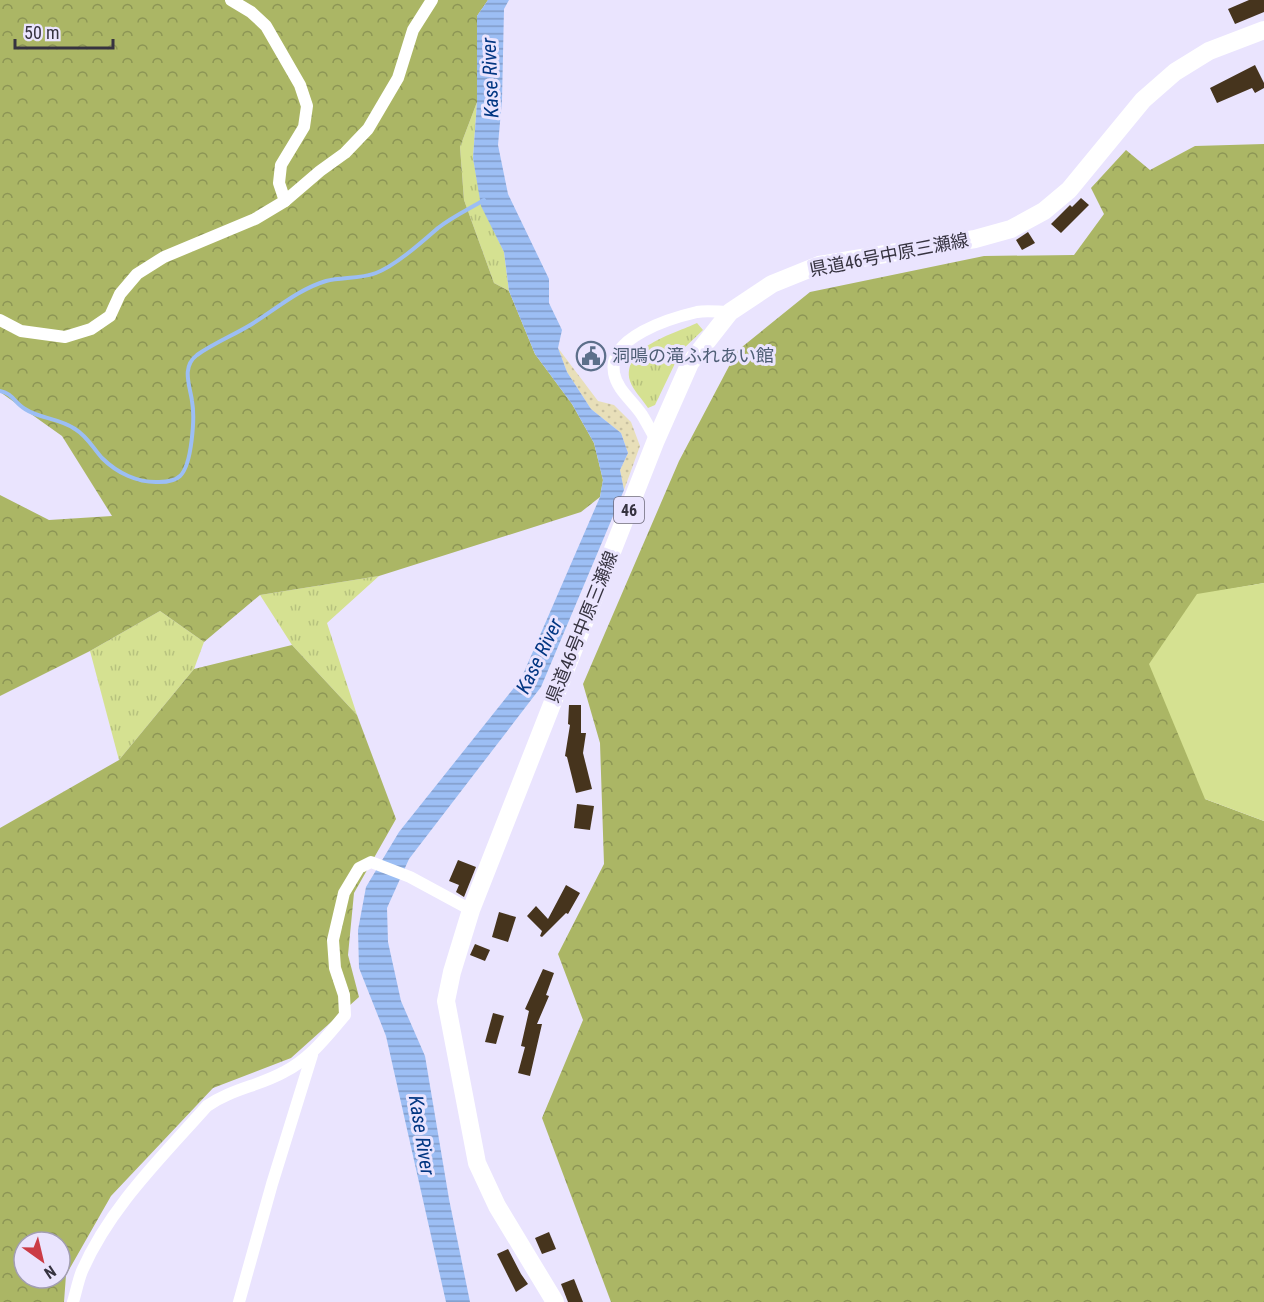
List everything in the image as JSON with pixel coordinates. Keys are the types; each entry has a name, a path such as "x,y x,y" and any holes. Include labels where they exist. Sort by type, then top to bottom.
{"main road":[{"name":"県道46号中原三瀬線","path":"555,1302 497,1206 477,1163 446,1001 452,972 471,910 656,440 690,363 730,312 772,284 819,265 975,239 1011,229 1044,211 1069,189 1143,100 1175,72 1209,51 1264,30"}],"street":[{"path":"231,0 251,12 266,26 300,85 307,106 303,127 281,165 279,183 285,201"},
{"path":"0,320 21,331 64,337 91,329 110,316 120,294 137,274 164,257 255,219 285,201 345,153 368,129 398,78 413,30 432,0"},
{"path":"656,440 642,414 620,388 613,372 617,353 633,336 653,326 699,311 730,312"},
{"path":"73,1302 82,1272 106,1227 128,1195 207,1107 221,1096 284,1073 312,1054 345,1015 344,995 335,968 333,940 344,893 359,868 371,862 410,877 471,910"},
{"path":"239,1302 312,1054"}],"green space":[{"path":"0,0 488,0 477,16 477,102 460,147 464,200 494,283 509,291 535,354 572,404 594,443 603,480 600,497 581,512 379,576 260,595 204,642 160,611 90,651 0,696 0,495 49,520 112,516 62,436 0,392"},
{"path":"477,102 473,158 482,206 504,252 509,291 494,283 464,200 460,147"},
{"path":"1264,144 1264,583 1197,595 1205,799 1264,821 1264,1302 611,1302 542,1118 583,1020 558,954 604,864 600,743 583,684 679,461 737,351 810,292 984,256 1074,255 1104,214 1091,188 1126,150 1150,170 1195,146"},
{"path":"697,323 703,330 681,351 655,405 648,408 630,381 629,369 633,359 652,343"},
{"path":"379,576 327,623 357,715 292,645 260,595"},
{"path":"1264,583 1264,821 1205,799 1149,664 1197,594"},
{"path":"160,611 204,642 194,669 119,760 90,651"},
{"path":"292,645 357,715 396,819 354,893 348,955 359,997 291,1058 213,1088 111,1196 72,1264 72,1230 12,1230 12,1290 65,1290 64,1302 0,1302 0,828 119,760 194,669"}],"sand":[{"path":"558,348 598,401 614,405 631,422 640,446 624,490 620,470 628,453 621,433 591,409 567,372"}],"water":[{"name":"Kase River","path":"488,0 509,0 504,9 502,100 498,145 508,194 549,279 549,303 562,330 558,348 567,372 591,409 621,433 628,453 620,470 624,490 541,687 409,859 387,908 388,942 401,1001 425,1056 449,1199 470,1302 446,1302 386,1036 359,968 358,930 366,887 399,832 521,679 600,497 603,480 594,443 572,404 535,354 509,291 504,252 481,206 473,158 477,102 477,16"}],"building":[{"path":"1249,0 1264,0 1264,12 1235,24 1228,9"},
{"path":"1255,65 1264,83 1264,88 1255,93 1252,88 1217,103 1210,88"},
{"path":"1081,198 1089,205 1061,233 1051,224 1070,205 1072,207"},
{"path":"1028,232 1035,243 1022,250 1016,240"},
{"name":"洞鳴の滝ふれあい館","path":"591,343 604,360 591,369 579,352"},
{"path":"569,705 581,705 581,733 586,733 583,753 592,789 576,793 565,756 570,725 568,724"},
{"path":"577,804 594,806 590,830 574,828"},
{"path":"458,860 476,867 464,897 456,892 459,885 449,881"},
{"path":"566,885 580,893 568,914 566,913 542,937 540,936 542,931 527,916 536,906 548,919"},
{"path":"499,912 516,917 508,942 492,937"},
{"path":"475,944 490,950 485,961 470,955"},
{"path":"543,969 554,973 546,995 549,996 537,1024 542,1024 530,1076 518,1073 525,1047 521,1046 529,1011 525,1009"},
{"path":"493,1013 504,1016 496,1044 485,1042"},
{"path":"549,1232 556,1249 542,1254 535,1238"},
{"path":"508,1249 528,1284 516,1292 497,1254"},
{"path":"574,1279 583,1302 568,1302 561,1284"}],"waterway":[{"path":"0,391 8,394 22,407 37,415 69,425 79,432 102,458 121,472 143,481 173,480 184,470 190,452 193,408 188,371 189,365 197,355 252,324 297,294 316,285 326,281 370,275 383,270 443,224 484,200"}],"place":[{"name":"洞鳴の滝ふれあい館","path":"591,356"}]}
